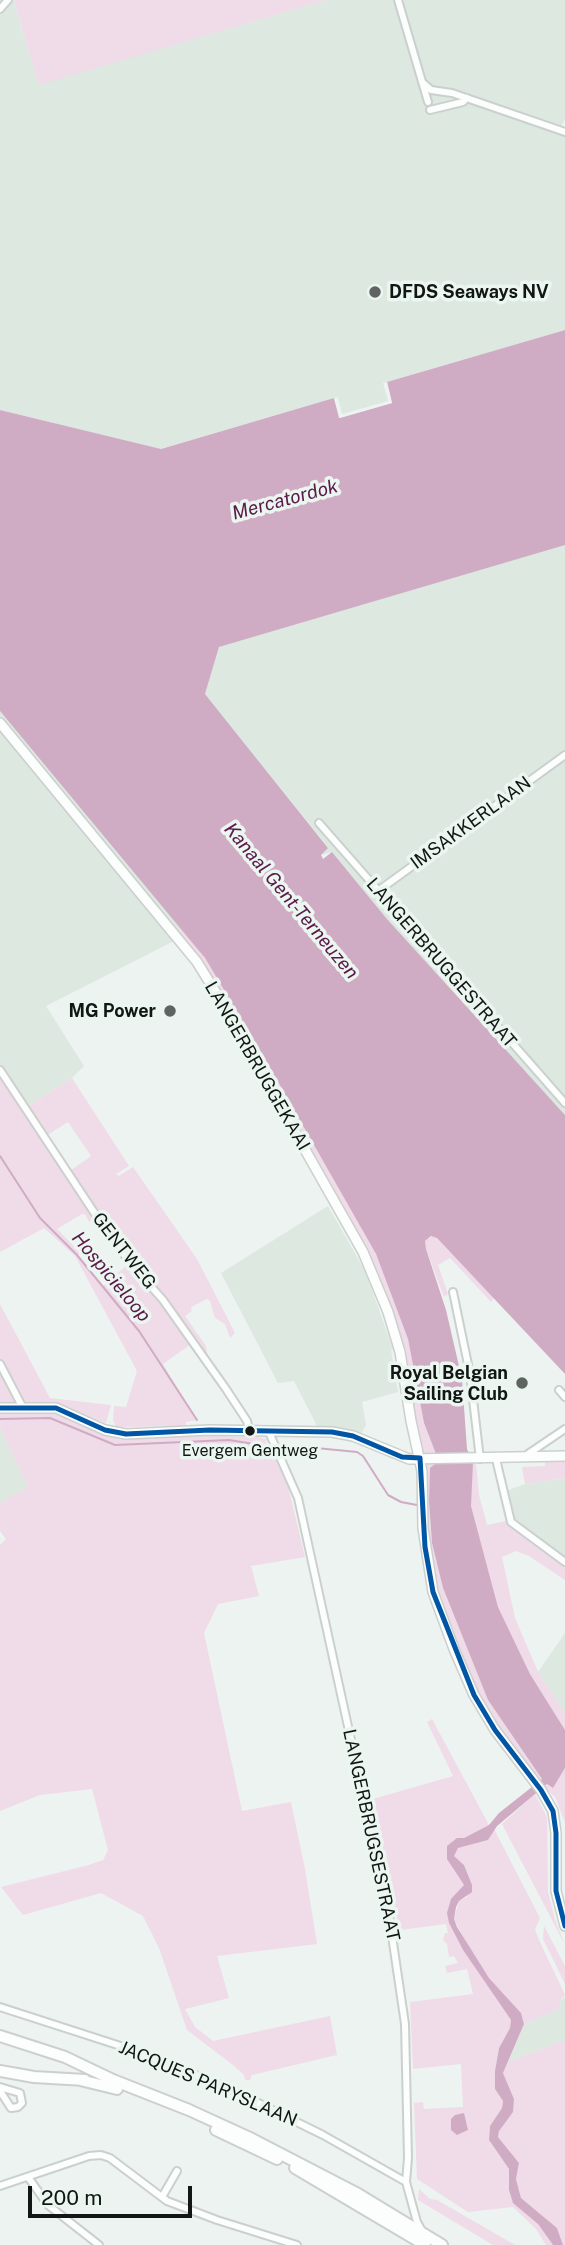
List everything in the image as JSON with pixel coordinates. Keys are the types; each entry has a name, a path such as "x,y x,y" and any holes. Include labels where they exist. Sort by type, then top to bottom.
{"highway":[{"name":"JACQUES PARYSLAAN","path":"0,2036 65,2057 248,2137 308,2166 404,2222 426,2241"},
{"name":"JACQUES PARYSLAAN","path":"0,2071 34,2077 113,2080"},
{"name":"JACQUES PARYSLAAN","path":"80,2080 131,2094 233,2138 305,2173 426,2241 442,2245"}],"main road":[{"name":"LANGERBRUGGEKAAI","path":"0,723 197,962 232,1019 374,1275 395,1331 404,1372 422,1471 425,1547 433,1592 464,1674 484,1713 550,1805 555,1820 556,1891 565,1926"},
{"path":"0,1408 65,1410 105,1430 126,1434 268,1430 345,1434 402,1457 436,1460 565,1456"}],"street":[{"path":"0,9 8,0"},
{"path":"397,0 428,102"},
{"path":"422,82 436,92 452,93 565,132"},
{"path":"430,110 463,102 467,98"},
{"name":"IMSAKKERLAAN","path":"378,891 565,755"},
{"name":"LANGERBRUGGESTRAAT","path":"319,822 565,1103"},
{"name":"GENTWEG","path":"0,1070 109,1236 163,1300 226,1388 247,1421 248,1430"},
{"path":"453,1292 470,1374 476,1459"},
{"path":"0,1364 23,1408"},
{"path":"559,1390 565,1397"},
{"path":"528,1457 527,1454 565,1429"},
{"name":"LANGERBRUGSESTRAAT","path":"268,1430 298,1498 393,1936 403,2000 407,2182 414,2212 426,2241"},
{"path":"496,1459 512,1522 565,1562"},
{"name":"JACQUES PARYSLAAN","path":"0,2007 133,2050 226,2087 324,2135 407,2182"},
{"path":"0,2186 89,2156 101,2155 110,2158 162,2197 217,2220 297,2245"},
{"path":"162,2197 177,2171"},
{"path":"28,2177 48,2205 99,2245"},
{"path":"404,2222 412,2220 414,2212"}],"shaded area":[{"path":"0,0 16,0 14,3 39,84 326,0 565,0 565,119 561,127 565,129 565,330 387,382 392,403 339,418 334,398 160,449 0,410"},
{"path":"326,0 39,85 14,2"},
{"path":"565,544 565,1115 387,919 332,852 321,855 328,847 205,694 219,647"},
{"path":"0,711 182,928 174,941 46,1006 84,1066 72,1078 27,1107 0,1067"},
{"path":"182,928 205,958 261,1052 376,1254 408,1339 424,1423 436,1454 429,1502 432,1543 443,1588 488,1700 542,1779 538,1781 487,1711 467,1672 437,1591 428,1546 424,1459 414,1420 408,1371 399,1330 380,1281 366,1250 222,993 201,959 179,933"},
{"path":"0,1075 95,1218 89,1222 85,1214 82,1214 57,1229 81,1253 78,1255 102,1287 128,1264 161,1302 191,1344 163,1364 197,1420 186,1422 186,1426 116,1427 113,1420 114,1406 126,1407 137,1371 75,1256 44,1228 0,1252"},
{"path":"72,1078 129,1166 116,1174 119,1176 133,1167 197,1259 235,1333 230,1338 225,1324 215,1318 207,1299 193,1306 192,1311 185,1316 206,1346 205,1355 155,1286 130,1260 70,1171 91,1156 68,1122 46,1136 27,1107"},
{"path":"328,1206 365,1271 393,1349 391,1350 398,1392 362,1402 366,1425 361,1434 317,1426 294,1381 278,1383 221,1273"},
{"path":"432,1236 437,1238 494,1298 491,1302 450,1258 438,1265 448,1294 444,1297 426,1249 425,1241"},
{"path":"0,1304 50,1398 111,1405 106,1423 51,1403 0,1405"},
{"path":"0,1414 55,1414 103,1435 126,1439 210,1435 254,1436 266,1439 288,1486 305,1557 251,1566 259,1596 218,1604 204,1633 242,1811 291,1802 317,1944 217,1956 229,1998 185,2009 195,2027 213,2041 330,2016 337,2055 252,2075 250,2080 245,2080 244,2075 233,2065 187,2030 159,1948 143,1916 101,1893 23,1915 1,1887 89,1865 103,1860 108,1850 92,1789 40,1795 0,1811 0,1545 6,1539 0,1531 0,1503 28,1487 0,1428"},
{"path":"0,1428 28,1487 0,1503"},
{"path":"471,1461 476,1464 479,1495 487,1525 506,1521 565,1566 565,1580 529,1556 516,1551 502,1557 515,1618 538,1672 565,1713 565,1730 530,1674 498,1607 471,1506"},
{"path":"565,1461 565,1478 525,1484 522,1467 545,1466 545,1462"},
{"path":"565,1478 565,1566 506,1521 504,1508 506,1491 525,1484"},
{"path":"565,1633 565,1713 538,1672"},
{"path":"432,1719 489,1825 453,1841 453,1869 464,1885 449,1923 463,1950 511,2020 510,2028 499,2048 495,2071 495,2089 503,2101 502,2108 490,2126 489,2140 509,2169 510,2179 528,2215 553,2245 546,2245 536,2229 513,2207 468,2212 417,2179 414,2103 423,2102 424,2109 463,2107 461,2064 413,2069 410,2002 473,1994 467,1969 447,1973 445,1966 458,1963 454,1956 449,1957 447,1944 443,1940 445,1933 448,1933 446,1924 400,1930 373,1799 453,1776 427,1722"},
{"path":"565,1768 565,1822 555,1797 544,1787 547,1784 553,1788"},
{"path":"535,1794 547,1817 548,1892 565,1945 502,1824"},
{"path":"494,1829 540,1918 535,1930 565,1995 559,2002 561,2008 524,2024 521,2013 489,1978 468,1947 454,1919 459,1901 467,1897 472,1886 464,1865 454,1856 454,1852 458,1848 488,1840"},
{"path":"544,1926 565,1966 565,1984 543,1939"},
{"path":"565,1997 565,2040 508,2062 524,2024 560,2008 559,2002"},
{"path":"565,2040 563,2245 557,2228 521,2198 516,2179 519,2163 498,2137 514,2099 503,2073 508,2062"},
{"path":"419,2189 430,2199 437,2200 515,2245 493,2245 418,2200"}],"water":[{"path":"565,330 565,545 219,647 205,694 328,848 321,855 323,859 332,852 387,919 565,1115 565,1374 437,1238 431,1236 425,1241 446,1310 462,1379 467,1449 473,1462 471,1506 498,1607 530,1674 565,1730 565,1768 553,1788 547,1784 497,1826 488,1840 458,1848 454,1856 464,1865 472,1885 472,1892 459,1901 456,1907 454,1919 457,1927 489,1978 521,2013 524,2024 503,2073 514,2099 513,2112 499,2131 498,2137 519,2163 516,2179 521,2198 557,2228 563,2245 553,2245 538,2224 513,2203 509,2190 509,2169 489,2140 490,2126 502,2108 503,2101 495,2089 495,2071 499,2048 510,2028 511,2020 463,1950 449,1923 447,1913 451,1899 464,1885 447,1859 447,1846 457,1838 464,1838 489,1825 499,1813 542,1779 488,1700 443,1588 432,1543 429,1502 430,1468 436,1463 436,1454 424,1423 408,1339 376,1254 205,958 0,711 0,410 161,449 334,398 340,418 392,403 387,382"},
{"path":"464,2113 468,2130 457,2135 451,2130 451,2119"}],"pier":[{"path":"387,382 392,403 339,418 334,398 338,397 342,414 388,401 383,383"}],"waterway":[{"name":"Hospicieloop","path":"0,1156 40,1218 77,1255 139,1331 197,1420"},
{"path":"0,1419 50,1418 115,1445 229,1440 266,1446"},
{"path":"306,1447 357,1452 363,1456 388,1495 401,1502 417,1505"}],"transit line":[{"path":"0,1408 56,1408 105,1430 126,1434 210,1430 332,1432 353,1436 402,1457 420,1458"},
{"path":"420,1458 425,1547 433,1592 474,1695 495,1730 541,1790 553,1811 556,1833 556,1891 565,1926"}],"place":[{"name":"DFDS Seaways NV","path":"375,292"},
{"name":"MG Power","path":"170,1011"},
{"name":"Royal Belgian Sailing Club","path":"522,1383"},
{"name":"Evergem Gentweg","path":"250,1431"}],"water label":[{"name":"Mercatordok","path":"285,500"},
{"name":"Kanaal Gent-Terneuzen","path":"291,901"}]}
